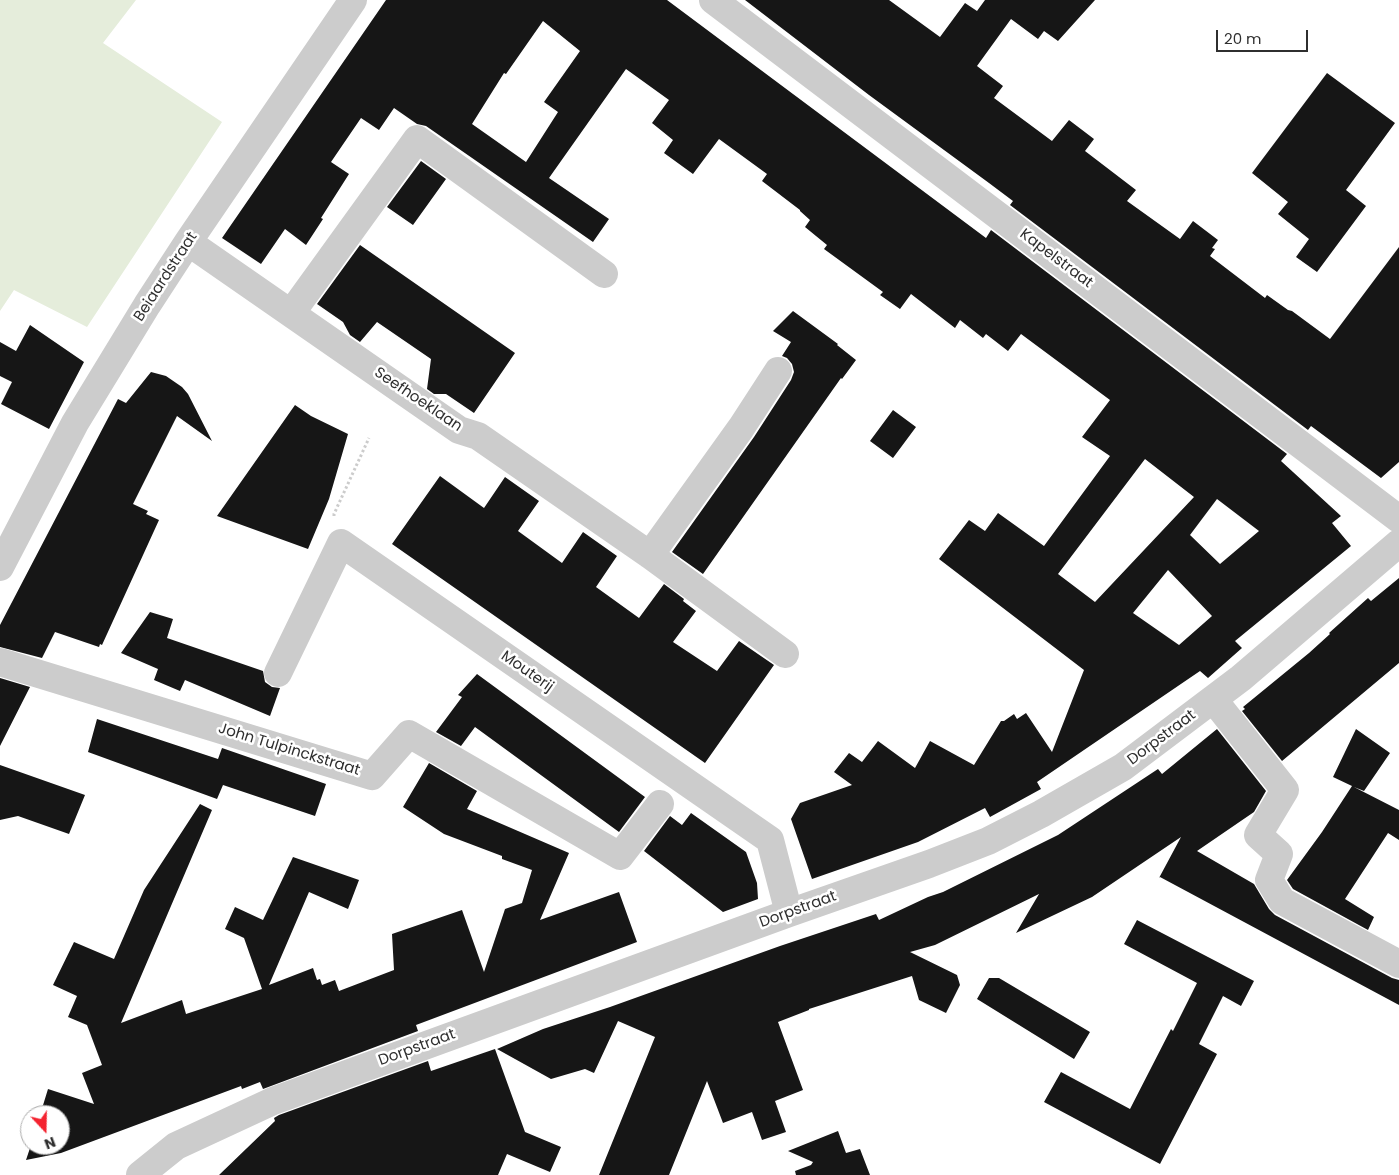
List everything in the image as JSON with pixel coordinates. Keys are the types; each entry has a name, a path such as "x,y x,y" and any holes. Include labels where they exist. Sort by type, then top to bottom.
{"street":[{"name":"Beiaardstraat","path":"0,567 75,423 147,305 353,0"},
{"name":"Kapelstraat","path":"713,0 1399,519"},
{"path":"292,312 417,139 604,274"},
{"name":"Seefhoeklaan","path":"188,242 292,312 459,430 478,436 650,555 785,654"},
{"path":"650,555 741,428 778,371"},
{"path":"278,673 341,543"},
{"name":"Mouterij","path":"341,543 770,840 789,913"},
{"name":"Dorpstraat","path":"140,1175 176,1146 274,1101 988,841 1041,814 1123,767 1241,678 1399,543"},
{"name":"John Tulpinckstraat","path":"0,662 372,776 409,734 620,856 660,804"},
{"path":"1213,699 1284,790 1258,835 1279,854 1269,880 1282,901 1399,964"}],"path":[{"path":"341,543 334,514 369,438"}],"green space":[{"path":"0,0 136,0 103,43 222,122 87,327 14,290 0,311"}],"building":[{"path":"386,0 667,0 986,238 991,230 1287,454 1281,461 1341,516 1332,523 1351,546 1235,641 1242,648 1208,678 1200,671 1037,782 1041,789 990,817 985,808 918,842 812,879 791,819 800,803 852,785 834,772 849,753 862,762 878,741 915,768 930,741 974,765 1001,721 1014,714 1017,719 1026,713 1052,752 1084,670 939,559 969,520 985,531 998,513 1044,546 1110,456 1082,437 1110,400 1021,334 1008,351 986,334 983,338 960,320 955,328 911,294 900,309 880,295 883,292 824,249 827,245 805,227 810,220 762,181 767,174 719,139 693,174 664,153 673,140 652,123 669,100 626,69 549,178 609,219 593,242 426,126 417,124 394,108 379,130 361,118 331,162 349,174 306,245 285,229 261,264 222,238","holes":["543,21 580,51 544,102 558,112 526,162 472,124 504,73 506,74","1145,459 1194,497 1095,602 1058,574","1217,499 1259,531 1220,564 1190,535","1168,570 1212,616 1179,645 1133,613"]},
{"path":"745,0 889,0 940,37 965,3 977,11 985,0 1095,0 1058,41 1044,31 1038,39 1011,19 977,66 1003,86 994,98 1052,141 1069,120 1094,139 1085,151 1136,190 1127,201 1180,239 1193,221 1218,240 1212,248 1215,249 1210,256 1265,298 1267,295 1330,339 1399,247 1399,462 1381,478 1311,426 1308,430 1010,205 1013,201 869,95"},
{"path":"1327,73 1395,123 1346,190 1366,206 1317,272 1296,257 1309,239 1278,214 1288,202 1252,173"},
{"path":"421,161 446,179 413,225 387,207"},
{"path":"360,245 515,353 474,413 446,394 434,394 427,389 431,359 377,322 360,342 350,335 343,322 317,304"},
{"path":"793,311 838,344 856,360 841,378 703,574 672,552 754,437 791,380 794,372 792,364 787,358 782,356 791,342 773,331"},
{"path":"30,325 84,362 49,429 1,404 12,382 0,376 0,342 16,351"},
{"path":"151,372 166,376 182,387 188,394 212,441 177,416 133,504 148,511 146,514 159,520 102,645 100,644 99,647 55,632 42,658 0,647 0,625 118,399 126,403"},
{"path":"295,405 311,416 348,434 329,499 308,549 217,516"},
{"path":"893,410 916,427 893,458 870,441"},
{"path":"440,476 484,508 505,477 539,501 518,531 562,563 583,532 617,556 596,587 639,618 664,584 696,611 673,642 717,671 739,641 774,665 705,763 392,544"},
{"path":"1399,578 1399,663 1282,761 1242,711 1245,709 1243,707 1309,653 1368,598 1371,601"},
{"path":"150,612 173,619 167,638 263,671 265,682 272,687 280,688 270,716 185,680 180,691 154,680 158,669 121,653"},
{"path":"477,674 645,797 619,832 475,727 461,746 436,732 462,697 458,695"},
{"path":"0,678 30,687 0,746"},
{"path":"97,719 218,759 222,748 326,784 315,816 223,785 217,799 88,752"},
{"path":"1217,729 1266,791 1254,812 1197,851 1254,884 1269,909 1275,915 1399,980 1399,1005 1159,878 1181,837 1092,897 1016,933 1039,894 935,945 910,952 957,975 960,985 946,1013 919,1000 912,976 809,1009 778,1022 803,1090 775,1101 786,1132 762,1140 752,1112 723,1123 707,1081 669,1175 599,1175 655,1037 618,1021 594,1073 585,1069 551,1079 497,1049 543,1029 780,946 876,914 879,920 943,892 1058,835 1158,769 1162,774"},
{"path":"1356,729 1390,753 1364,791 1354,787 1399,810 1399,840 1388,833 1345,899 1374,917 1368,930 1293,889 1287,880 1352,786 1333,777"},
{"path":"429,763 477,791 467,809 569,853 540,920 619,892 637,942 416,1025 418,1031 263,1089 260,1082 242,1089 241,1086 70,1150 70,1105 43,1105 48,1089 94,1104 82,1073 102,1065 87,1025 68,1017 77,996 53,985 74,942 114,959 144,890 200,804 212,810 121,1023 182,1000 186,1014 262,989 244,938 225,929 235,907 263,920 293,857 359,880 348,909 309,892 269,985 313,968 317,980 320,979 322,985 335,980 339,991 394,970 392,934 462,910 484,972 505,909 522,903 532,870 502,859 502,856 444,834 403,807"},
{"path":"0,765 85,795 69,834 18,816 0,820"},
{"path":"691,813 746,852 757,883 758,899 723,912 644,851 670,816 682,825"},
{"path":"1137,920 1254,981 1241,1006 1223,996 1199,1044 1217,1054 1160,1164 1044,1102 1061,1072 1130,1109 1171,1029 1173,1031 1197,983 1124,944"},
{"path":"989,978 999,978 1090,1032 1074,1059 977,999"},
{"path":"495,1049 525,1132 561,1147 550,1172 507,1154 498,1175 219,1175 279,1115 428,1061 431,1071"},
{"path":"838,1131 846,1153 860,1149 870,1175 796,1175 795,1171 811,1165 813,1162 788,1151"},
{"path":"28,1155 51,1155 26,1160"}]}
